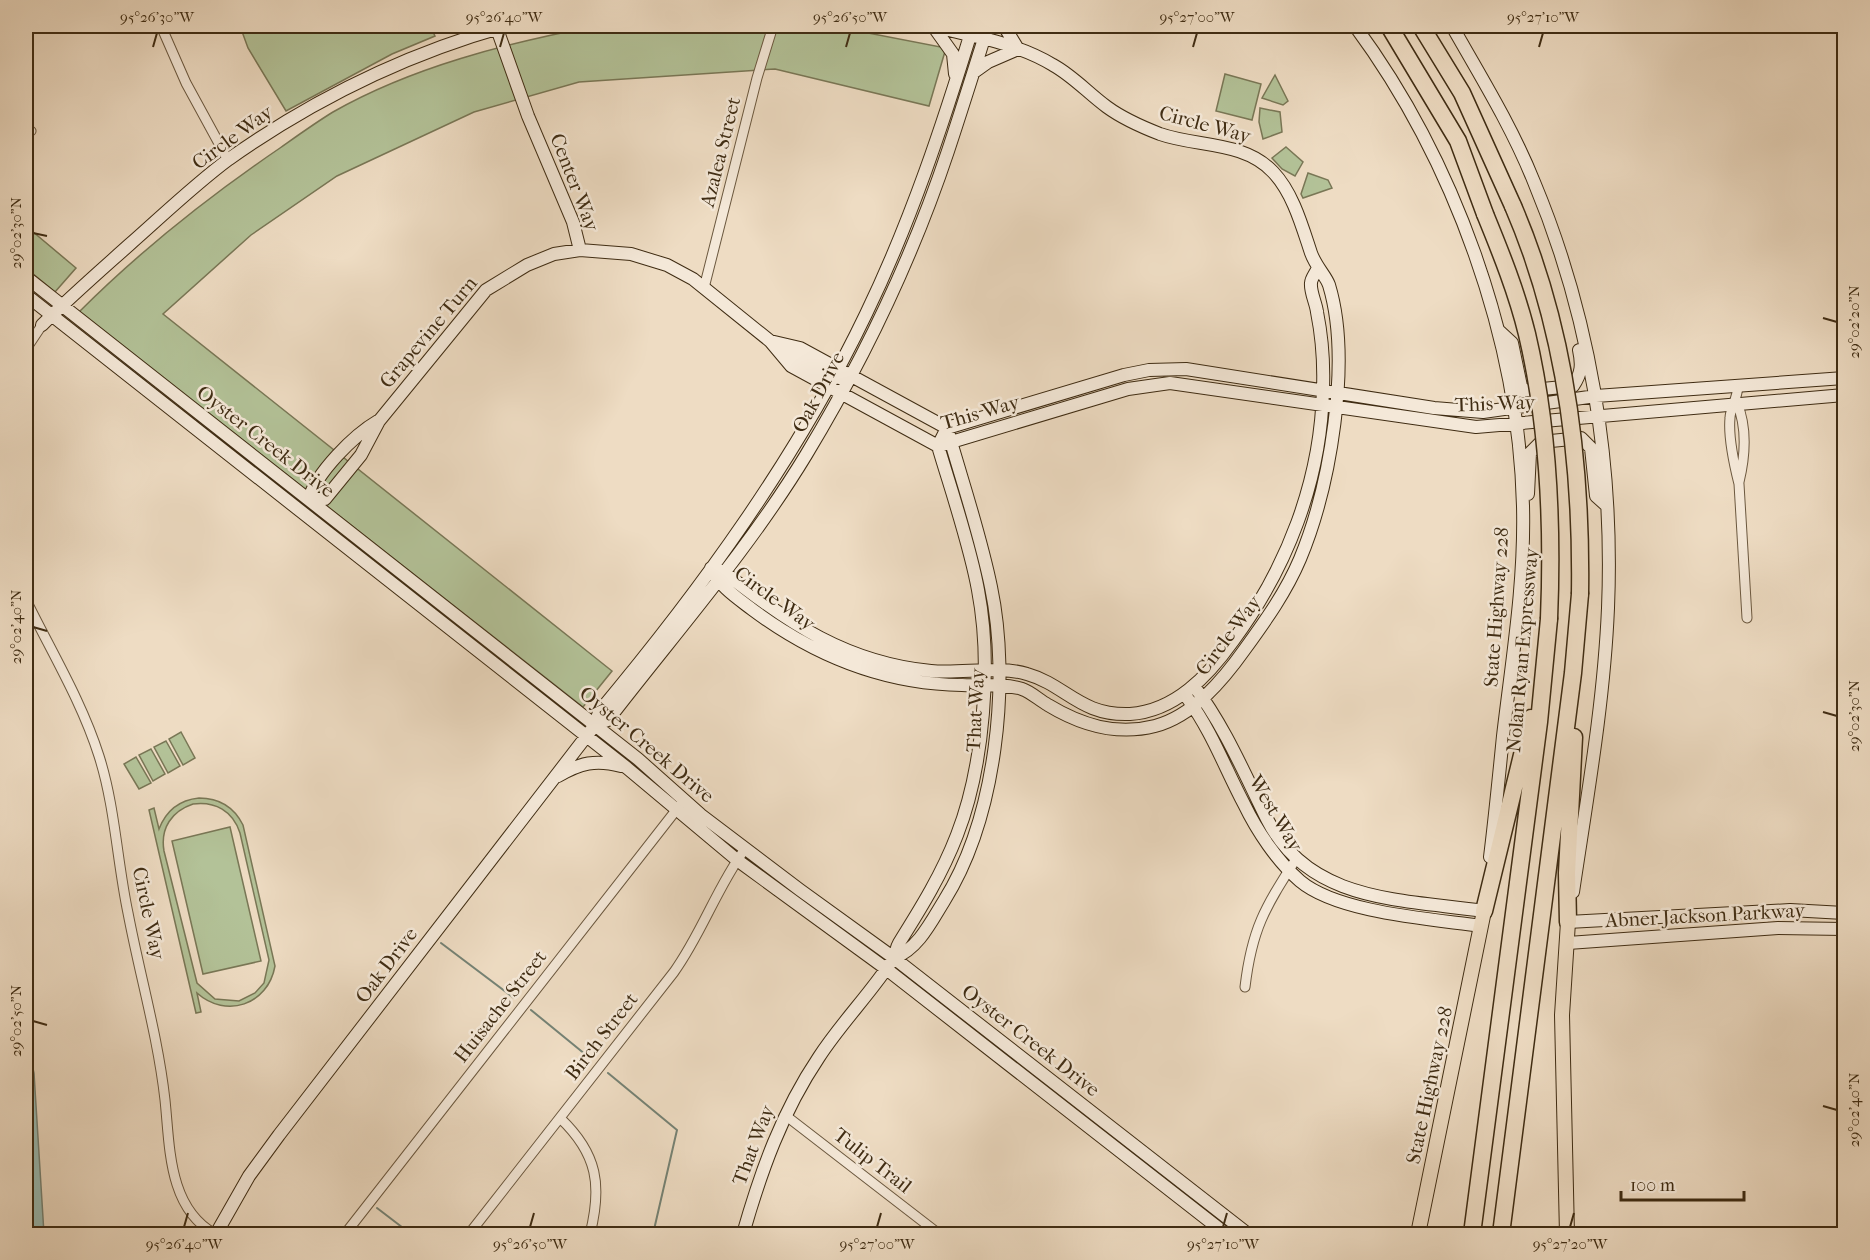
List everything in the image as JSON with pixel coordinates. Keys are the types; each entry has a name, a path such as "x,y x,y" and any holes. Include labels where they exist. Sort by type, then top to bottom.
{"highway":[{"path":"1375,26 1418,71"},
{"name":"Nolan Ryan Expressway","path":"1389,26 1458,141 1511,280 1527,333 1537,386 1550,484 1552,550 1549,619 1472,1234"},
{"path":"1421,26 1461,93"},
{"path":"1430,26 1536,258 1563,367 1578,486 1580,571 1573,673 1501,1234"},
{"path":"1483,919 1544,665"},
{"path":"1568,922 1567,873 1575,710 1573,673"}],"main road":[{"name":"State Highway 228","path":"1418,1234 1483,919"},
{"path":"1566,1234 1562,1015 1568,922"}],"street":[{"path":"161,26 186,83 228,160"},
{"name":"Circle Way","path":"26,349 47,321 62,306 176,202 228,160 297,114 350,85 418,55 500,26"},
{"name":"Center Way","path":"500,26 528,116 573,222 579,250 605,250 648,258 693,279 770,341 791,366 833,377 850,374 947,428"},
{"name":"Azalea Street","path":"704,288 757,78 773,26"},
{"path":"933,26 952,54 956,81"},
{"name":"Circle Way","path":"711,568 795,639 833,659 896,678 944,685 1025,690 1073,719 1110,729 1138,729 1163,724 1198,701 1226,676 1270,615 1300,559 1324,484 1337,393 1337,344 1328,280 1317,270 1286,193 1277,177 1261,162 1239,151 1188,142 1144,127 1105,106 1059,68 1018,49 984,40 972,31 933,26"},
{"name":"Oak Drive","path":"595,725 608,720 721,576 806,456 902,271 942,168 988,26"},
{"path":"974,72 987,62 1018,49 1004,26"},
{"name":"State Highway 228","path":"1355,26 1420,131 1464,222 1498,330 1516,425 1523,504 1522,581 1483,919"},
{"path":"1452,26 1510,129 1555,237 1581,328 1599,415 1609,568 1605,655 1568,922"},
{"name":"Oak Drive","path":"215,1234 249,1176 279,1135 595,725 599,712 711,568 777,473 866,316 914,206 972,31"},
{"name":"Grapevine Turn","path":"309,500 325,499 361,455 379,421 486,291 526,265 554,254 579,250"},
{"name":"Circle Way","path":"721,576 802,629 838,648 899,666 950,672 998,671 1029,674 1081,704 1105,712 1144,712 1168,704 1213,670 1253,614 1286,552 1310,478 1322,405 1320,326 1311,283 1317,270"},
{"name":"Oyster Creek Drive","path":"26,277 595,725 737,860 885,968 1226,1234"},
{"name":"Oyster Creek Drive","path":"26,295 47,321 627,768 745,849 894,958 1248,1234"},
{"path":"1498,330 1512,343 1522,391 1573,386 1580,376 1582,364 1577,338 1581,328"},
{"name":"Center Way","path":"770,341 800,348 833,377 840,393 938,446"},
{"name":"This Way","path":"938,446 947,428 1149,370 1186,369 1444,409 1483,412 1596,396 1845,378"},
{"name":"This Way","path":"938,446 1152,384 1191,384 1457,426 1516,425 1599,415 1845,395"},
{"path":"1738,387 1737,403 1729,416 1734,463 1739,484 1747,618"},
{"path":"947,428 951,441"},
{"path":"1523,504 1528,497 1530,453 1541,442 1581,438 1591,448 1596,496 1606,505"},
{"name":"That Way","path":"743,1234 766,1157 785,1114 820,1055 885,968 894,958 907,953 929,926 954,885 974,836 984,801 996,735 998,687 992,589 951,441"},
{"name":"That Way","path":"894,958 897,945 936,883 958,834 969,795 985,686 978,589 938,446"},
{"name":"Circle Way","path":"26,600 68,682 100,757 128,914 156,1040 173,1177 187,1204 205,1229 215,1234"},
{"name":"West Way","path":"1189,690 1223,728 1263,825 1289,870 1308,886 1341,901 1421,916 1483,919"},
{"path":"555,778 578,765 598,761 627,768"},
{"name":"Huisache Street","path":"345,1234 680,805"},
{"name":"West Way","path":"1263,825 1296,859 1319,877 1346,889 1424,903 1483,919"},
{"name":"Birch Street","path":"469,1234 693,946 737,860 745,849"},
{"path":"1245,987 1253,936 1265,909 1296,859"},
{"path":"936,883 954,885"},
{"path":"1341,901 1346,889"},
{"path":"1421,916 1424,903"},
{"path":"1776,911 1778,928"},
{"name":"Abner Jackson Parkway","path":"1568,922 1776,911 1845,913"},
{"path":"1600,921 1594,931 1602,940"},
{"name":"Abner Jackson Parkway","path":"1568,943 1778,928 1845,929"},
{"name":"Tulip Trail","path":"785,1114 939,1234"},
{"path":"560,1118 576,1134 593,1164 597,1194 590,1234"}],"green space":[{"path":"240,26 430,26 435,36 392,54 286,111 248,48"},
{"path":"596,26 832,26 946,48 929,106 775,69 579,82 474,112 337,176 251,235 163,314 612,671 583,707 79,312 150,246 201,205 333,112 363,96 427,69 528,40"},
{"path":"1225,74 1261,84 1252,120 1216,111"},
{"path":"1275,75 1288,101 1283,105 1262,98"},
{"path":"1260,108 1280,112 1282,132 1263,139 1259,122"},
{"path":"1286,147 1303,162 1295,176 1282,169 1272,158"},
{"path":"1308,173 1328,180 1332,188 1303,198 1301,194"},
{"path":"26,226 76,268 55,292 26,268"},
{"path":"181,732 195,758 183,765 169,739"},
{"path":"166,741 180,766 168,773 154,747"},
{"path":"151,749 165,774 153,781 139,755"},
{"path":"136,757 151,783 139,789 124,764"},
{"path":"206,798 225,805 235,813 243,825 275,966 271,979 255,999 233,1006 220,1005 208,1001 197,993 201,1012 196,1013 149,810 154,808 159,829 165,817 174,807 192,799","holes":["201,803 222,809 237,825 269,960 264,983 255,993 239,1001 215,999 197,983 164,851 164,835 169,822 179,811"]},
{"path":"230,827 261,961 203,974 172,841"}],"water":[{"path":"26,1038 34,1073 44,1234 26,1234"}],"waterway":[{"path":"441,943 514,998"},
{"path":"531,1010 591,1059"},
{"path":"608,1073 677,1130 653,1234"},
{"path":"377,1208 411,1234"}]}
